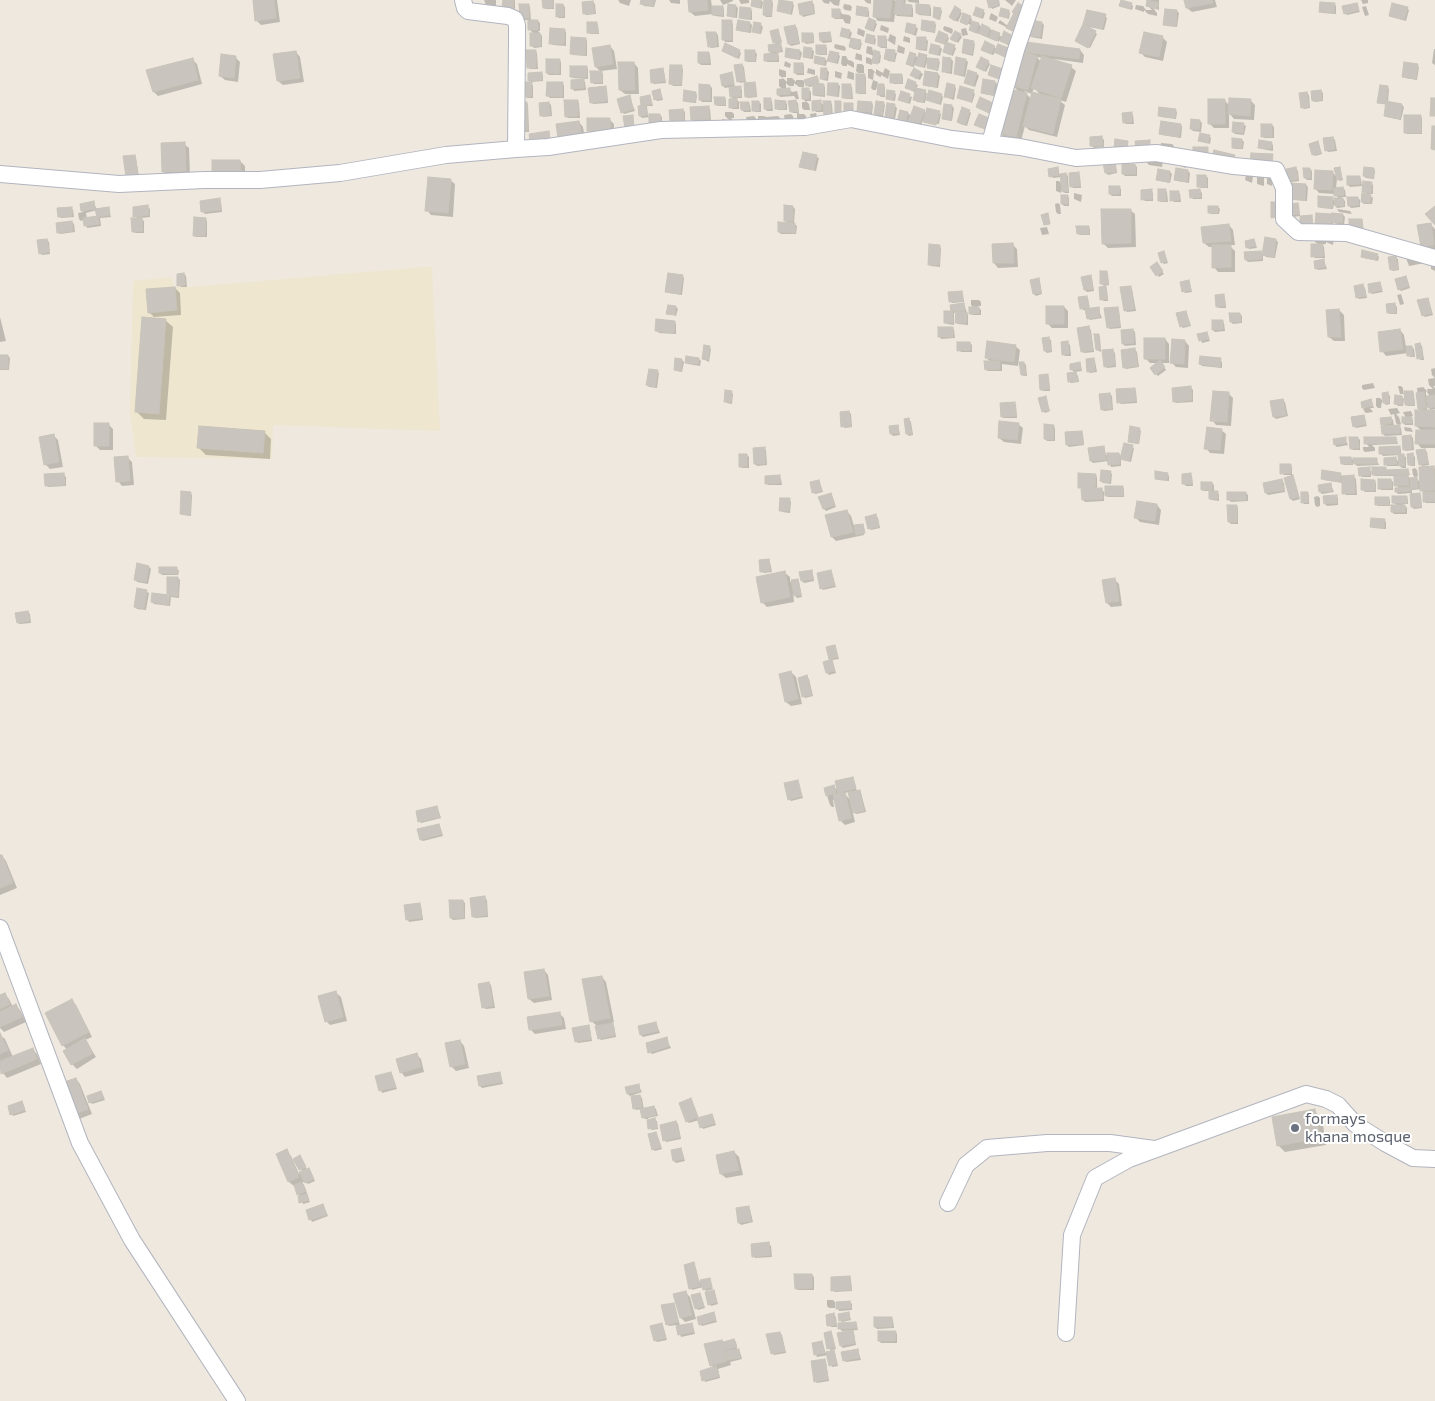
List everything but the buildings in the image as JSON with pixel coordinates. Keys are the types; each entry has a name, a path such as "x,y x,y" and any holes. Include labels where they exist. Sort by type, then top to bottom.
{"street":[{"path":"464,0 465,8 468,11 508,16 515,19 517,41 516,149"},
{"path":"990,143 1016,50 1033,0"},
{"path":"0,174 119,184 204,180 260,180 340,173 446,155 548,147 660,130 805,127 851,119 952,139 1020,147 1076,158 1156,153 1234,166 1276,170 1284,188 1284,219 1298,232 1347,233 1435,258"},
{"path":"0,928 80,1143 132,1240 237,1401"},
{"path":"1066,1333 1072,1235 1095,1178 1129,1159 1306,1094 1326,1099 1338,1105 1355,1124 1413,1158 1435,1159"},
{"path":"948,1203 966,1165 988,1148 1047,1143 1110,1143 1156,1149"}],"shaded area":[{"path":"432,267 440,431 273,425 272,459 136,457 130,413 133,281 171,277 174,287 190,287"}],"place":[{"name":"formays khana mosque","path":"1295,1128"}]}
